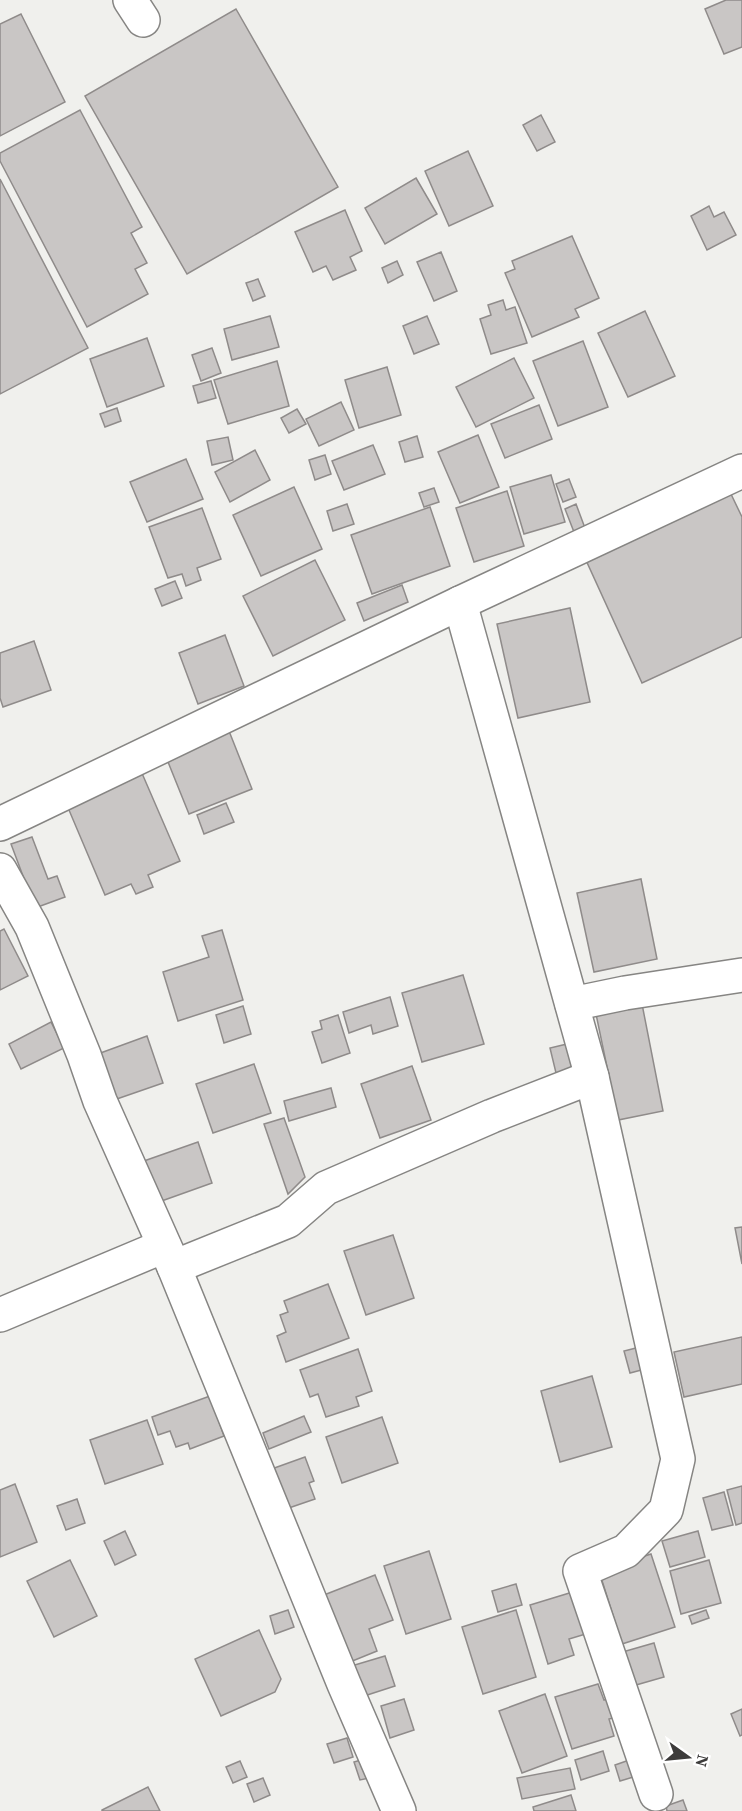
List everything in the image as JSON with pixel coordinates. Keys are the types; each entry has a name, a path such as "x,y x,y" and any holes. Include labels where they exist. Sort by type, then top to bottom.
{"street":[{"path":"0,824 460,603 742,471"},
{"path":"460,603 592,1077 678,1460 666,1510 626,1551 580,1571 656,1794"},
{"path":"0,870 32,927 84,1055 100,1101 169,1257 344,1684 399,1811"},
{"path":"572,1004 625,993 742,975"},
{"path":"0,1315 169,1257 288,1221 326,1188 492,1116 592,1077"}],"building":[{"path":"726,0 742,0 742,47 724,54 705,9"},
{"path":"236,9 338,187 187,274 85,96"},
{"path":"21,14 65,102 0,136 0,24"},
{"path":"80,110 142,227 131,233 147,263 135,269 148,294 87,327 0,161 0,153"},
{"path":"541,115 555,142 537,151 523,125"},
{"path":"468,151 493,206 449,226 425,171"},
{"path":"416,178 437,214 385,244 365,208"},
{"path":"0,179 88,348 0,394"},
{"path":"709,206 714,217 724,212 736,235 707,250 691,216"},
{"path":"345,210 362,251 350,257 356,270 333,280 326,266 313,272 295,232"},
{"path":"572,236 599,298 575,309 579,317 532,337 505,273 515,269 512,261"},
{"path":"441,252 457,291 434,301 417,262"},
{"path":"397,261 403,275 388,283 382,268"},
{"path":"258,279 265,296 253,301 246,283"},
{"path":"503,300 506,310 515,307 527,343 491,354 480,319 491,315 488,305"},
{"path":"645,311 675,376 628,397 598,333"},
{"path":"270,316 279,347 232,360 224,329"},
{"path":"427,316 439,344 414,354 403,326"},
{"path":"147,338 164,386 107,407 90,359"},
{"path":"583,341 608,407 558,426 533,361"},
{"path":"212,348 221,373 201,381 192,355"},
{"path":"514,358 534,398 476,427 456,387"},
{"path":"277,361 289,406 228,424 214,380"},
{"path":"387,367 401,415 359,428 345,380"},
{"path":"211,381 216,398 198,403 193,386"},
{"path":"341,402 354,430 319,446 306,419"},
{"path":"539,405 552,439 505,458 491,424"},
{"path":"117,408 121,421 105,427 100,414"},
{"path":"297,409 306,424 289,433 281,418"},
{"path":"478,435 499,487 460,503 438,452"},
{"path":"417,436 423,457 405,462 399,442"},
{"path":"228,437 233,460 212,465 207,441"},
{"path":"373,445 385,474 344,490 332,461"},
{"path":"255,450 270,480 230,502 215,472"},
{"path":"325,455 331,474 315,480 309,460"},
{"path":"186,459 203,499 147,522 130,482"},
{"path":"551,475 565,522 524,534 510,487"},
{"path":"569,479 576,497 563,502 556,484"},
{"path":"294,487 322,549 261,576 233,515"},
{"path":"434,488 439,502 424,507 419,493"},
{"path":"507,491 524,546 474,562 456,508"},
{"path":"730,492 742,517 742,637 642,683 585,558"},
{"path":"347,504 354,524 333,531 327,511"},
{"path":"576,504 585,528 574,532 565,509"},
{"path":"430,507 450,566 372,594 351,535"},
{"path":"202,508 221,559 197,568 201,580 186,586 182,574 168,578 149,527"},
{"path":"315,560 345,620 273,656 243,596"},
{"path":"175,581 182,598 162,606 155,589"},
{"path":"402,585 408,602 364,621 357,603"},
{"path":"570,608 590,702 518,718 497,624"},
{"path":"225,635 244,686 198,704 179,653"},
{"path":"34,641 51,690 3,707 0,698 0,653"},
{"path":"229,731 252,789 189,814 166,757"},
{"path":"141,771 180,861 148,875 153,887 136,894 131,884 105,895 66,803"},
{"path":"226,803 234,822 204,834 197,815"},
{"path":"32,837 48,879 57,876 65,897 35,908 11,844"},
{"path":"641,879 657,959 594,972 577,893"},
{"path":"4,929 28,976 0,990 0,931"},
{"path":"222,930 243,1000 178,1021 163,972 209,957 202,936"},
{"path":"463,975 484,1044 422,1062 402,993"},
{"path":"390,997 398,1026 373,1034 371,1025 349,1033 343,1012"},
{"path":"642,1004 663,1111 618,1120 596,1014"},
{"path":"243,1006 251,1034 224,1043 216,1015"},
{"path":"338,1015 350,1053 322,1063 312,1032 322,1029 320,1021"},
{"path":"51,1022 64,1048 21,1069 9,1044"},
{"path":"147,1036 163,1083 111,1101 95,1055"},
{"path":"567,1044 572,1070 556,1073 550,1048"},
{"path":"254,1064 271,1113 213,1133 196,1084"},
{"path":"412,1066 431,1120 380,1138 361,1084"},
{"path":"331,1088 336,1107 289,1121 284,1101"},
{"path":"284,1118 305,1177 288,1194 264,1124"},
{"path":"198,1142 212,1183 156,1203 141,1162"},
{"path":"742,1227 742,1264 735,1228"},
{"path":"393,1235 414,1298 366,1315 344,1251"},
{"path":"328,1284 349,1338 286,1362 277,1336 286,1332 280,1315 288,1312 284,1301"},
{"path":"742,1337 742,1384 684,1397 674,1352"},
{"path":"644,1346 649,1368 630,1373 624,1351"},
{"path":"358,1349 372,1391 356,1397 359,1406 326,1417 318,1394 310,1397 300,1370"},
{"path":"592,1376 612,1447 560,1462 541,1391"},
{"path":"210,1396 224,1436 190,1449 188,1443 176,1447 170,1431 158,1435 152,1417"},
{"path":"304,1416 311,1432 269,1449 263,1433"},
{"path":"382,1417 398,1463 342,1483 326,1437"},
{"path":"147,1420 163,1464 105,1484 90,1440"},
{"path":"305,1457 314,1481 309,1483 315,1499 280,1511 266,1471"},
{"path":"15,1484 37,1542 0,1557 0,1490"},
{"path":"742,1486 742,1523 736,1525 727,1490"},
{"path":"724,1492 733,1525 712,1530 703,1498"},
{"path":"77,1499 85,1523 66,1530 57,1506"},
{"path":"125,1531 136,1555 115,1565 104,1541"},
{"path":"698,1531 705,1557 670,1567 662,1541"},
{"path":"429,1551 451,1619 406,1634 384,1566"},
{"path":"651,1554 675,1627 622,1644 599,1571"},
{"path":"70,1560 97,1616 54,1637 27,1581"},
{"path":"709,1560 721,1603 681,1614 670,1571"},
{"path":"375,1575 393,1620 369,1629 377,1651 350,1662 324,1595"},
{"path":"516,1584 522,1605 498,1612 492,1591"},
{"path":"576,1591 589,1633 569,1639 574,1655 548,1664 530,1605"},
{"path":"288,1610 294,1627 275,1634 270,1616"},
{"path":"516,1610 536,1677 483,1694 462,1627"},
{"path":"706,1610 709,1618 692,1624 689,1616"},
{"path":"259,1630 281,1679 275,1692 221,1716 195,1659"},
{"path":"654,1643 664,1677 629,1687 619,1653"},
{"path":"385,1656 395,1686 358,1698 348,1667"},
{"path":"598,1684 604,1700 608,1699 613,1718 609,1719 614,1736 572,1749 555,1697"},
{"path":"545,1694 567,1756 522,1773 499,1711"},
{"path":"404,1699 414,1730 390,1738 381,1706"},
{"path":"742,1709 742,1735 740,1736 731,1714"},
{"path":"347,1738 353,1757 334,1763 327,1744"},
{"path":"603,1751 609,1771 581,1780 575,1760"},
{"path":"368,1758 374,1777 360,1780 354,1762"},
{"path":"635,1758 640,1775 620,1781 615,1765"},
{"path":"240,1761 247,1777 233,1783 226,1767"},
{"path":"570,1768 575,1789 522,1799 517,1778"},
{"path":"263,1778 270,1795 254,1802 247,1784"},
{"path":"148,1787 160,1811 102,1811 102,1810"},
{"path":"571,1795 576,1811 534,1811 533,1807"},
{"path":"683,1800 687,1811 667,1811 666,1806"}]}
